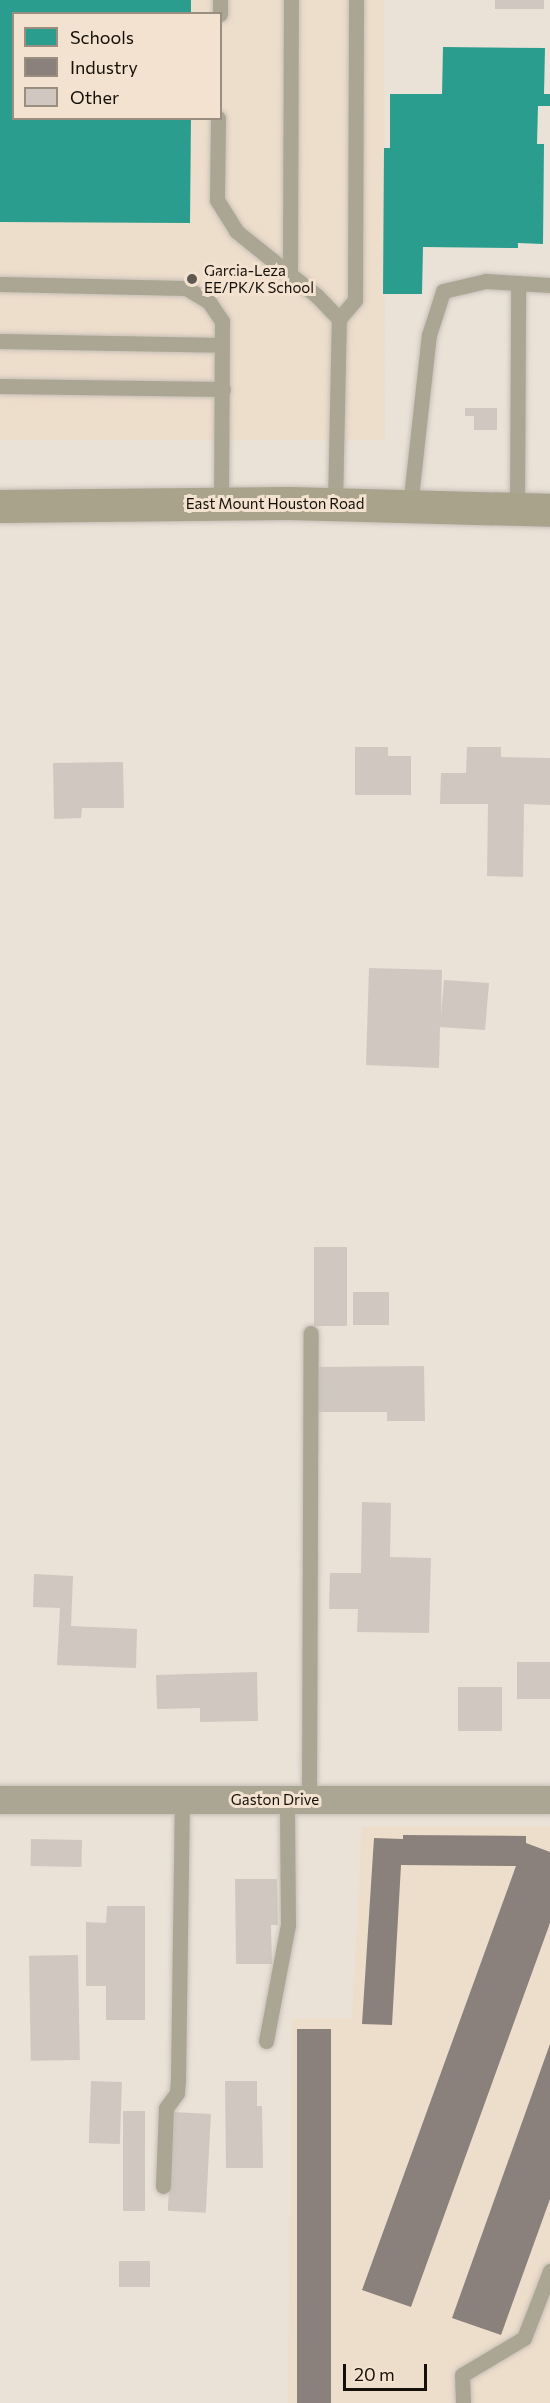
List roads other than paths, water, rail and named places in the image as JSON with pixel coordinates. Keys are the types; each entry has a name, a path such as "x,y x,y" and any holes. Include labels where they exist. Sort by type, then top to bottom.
{"main road":[{"name":"East Mount Houston Road","path":"0,506 335,504 550,510"}],"street":[{"name":"Gaston Drive","path":"0,1800 550,1800"}],"lane":[{"path":"290,274 291,0"},
{"path":"335,504 339,319 355,300 356,0"},
{"path":"218,120 217,200 236,231 290,274 339,319"},
{"path":"410,506 429,335 443,291 486,281 550,285"},
{"path":"517,509 518,283"},
{"path":"0,284 186,288 209,302 222,321 221,504"},
{"path":"0,341 222,345"},
{"path":"0,386 223,389"},
{"path":"266,2041 288,1925 298,1800 311,1334"},
{"path":"163,2186 166,2108 177,2093 178,2080 182,1801"},
{"path":"463,2403 462,2375 524,2338 550,2271"}],"place":[{"name":"Garcia-Leza EE/PK/K School","path":"192,279"}]}
